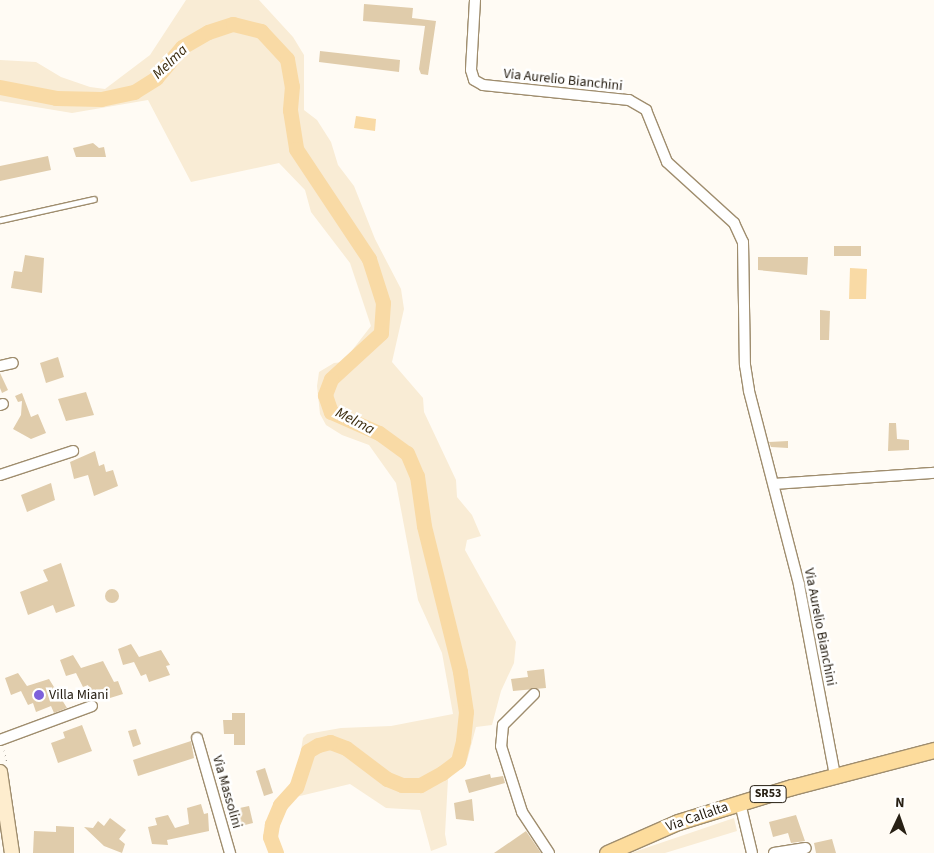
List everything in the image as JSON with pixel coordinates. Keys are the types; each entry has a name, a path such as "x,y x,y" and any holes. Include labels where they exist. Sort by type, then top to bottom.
{"main road":[{"name":"Via Callalta","path":"607,853 678,822 836,776 934,750"}],"street":[{"name":"Via Aurelio Bianchini","path":"475,0 471,70 474,80 483,85 629,100 646,110 667,162 734,223 743,242 746,260 745,365 749,391 775,484 799,585 836,776"},
{"path":"0,366 13,363"},
{"path":"0,475 73,451"},
{"path":"775,484 934,473"},
{"path":"534,694 503,724 502,746 522,812 549,853"},
{"path":"0,740 92,706"},
{"name":"Via Massolini","path":"197,738 230,853"},
{"path":"0,772 12,853"},
{"path":"740,803 752,853"},
{"path":"774,853 806,848"}],"lane":[{"path":"0,220 94,199"}],"shaded area":[{"path":"186,0 259,0 293,37 304,55 304,110 317,120 331,142 338,165 354,186 375,239 401,289 404,309 392,362 423,398 424,412 456,480 457,497 472,515 481,536 467,540 465,550 516,642 514,663 501,691 492,725 476,727 467,761 448,779 445,834 447,845 431,851 420,810 386,808 350,784 279,801 296,780 303,738 307,734 341,728 391,726 453,714 442,653 418,600 396,483 369,445 342,435 326,425 320,414 317,386 319,372 334,363 343,362 371,326 350,263 311,212 305,190 279,163 191,182 148,100 72,113 0,101 0,60 36,62 61,77 90,87 105,89 150,55"},
{"path":"356,116 376,119 375,131 354,128"},
{"path":"850,268 867,269 866,299 849,299"},
{"path":"734,818 737,831 665,853 631,853"}],"building":[{"path":"364,4 413,8 412,18 436,21 428,75 421,74 419,69 425,26 363,21"},
{"path":"320,51 400,60 399,72 319,62"},
{"path":"93,143 99,148 104,147 106,157 76,157 73,148"},
{"path":"48,156 51,170 0,181 0,166"},
{"path":"834,246 861,246 861,256 834,256"},
{"path":"25,255 44,258 42,293 11,288 14,271 22,272"},
{"path":"758,257 808,257 807,275 758,270"},
{"path":"820,310 830,311 829,340 820,340"},
{"path":"58,357 64,377 46,383 40,363"},
{"path":"0,373 8,390 2,393 0,388"},
{"path":"86,392 94,415 66,421 58,399"},
{"path":"22,393 31,417 38,414 46,433 31,439 13,429 21,415 22,401 18,402 15,396"},
{"path":"889,423 896,423 897,439 909,440 909,450 888,451"},
{"path":"788,441 788,448 771,447 769,442"},
{"path":"95,451 99,466 104,464 106,472 113,470 118,486 94,496 88,475 74,479 70,462"},
{"path":"51,483 55,500 27,512 21,495"},
{"path":"61,563 75,606 56,613 53,605 28,615 20,592 48,581 43,570"},
{"path":"112,589 117,591 119,596 117,601 112,603 107,601 105,596 107,591"},
{"path":"131,644 139,657 161,650 170,665 166,666 170,675 149,682 146,674 141,676 134,662 123,665 118,649"},
{"path":"73,655 81,668 103,661 114,682 118,681 123,694 110,698 106,688 91,693 88,685 83,687 76,673 66,676 60,660"},
{"path":"544,669 546,688 513,691 511,679 528,677 527,671"},
{"path":"18,673 27,686 49,679 67,708 54,713 51,706 36,712 33,703 28,705 21,691 11,695 5,678"},
{"path":"232,713 245,713 245,745 234,745 234,734 224,734 223,720 232,720"},
{"path":"82,725 92,751 58,763 51,743 65,738 63,732"},
{"path":"136,729 141,744 133,747 128,731"},
{"path":"191,741 194,758 138,776 133,760"},
{"path":"265,768 273,793 264,796 256,771"},
{"path":"490,774 491,778 503,776 505,783 469,793 465,780"},
{"path":"472,799 474,821 456,819 454,803"},
{"path":"201,804 204,814 208,813 209,831 167,840 168,845 152,844 148,827 157,825 155,818 168,815 175,828 189,824 187,808"},
{"path":"249,806 253,823 237,827 230,810"},
{"path":"796,815 805,841 791,843 788,833 773,837 769,822"},
{"path":"110,818 126,830 119,839 125,844 122,853 104,846 84,827 93,828 98,821 104,826"},
{"path":"56,826 74,827 74,853 33,853 34,831 56,832"},
{"path":"526,831 541,853 494,853"},
{"path":"832,839 836,853 816,853 814,843"}],"waterway":[{"name":"Melma","path":"0,87 56,98 101,99 134,92 156,78 182,47 208,32 233,24 261,31 287,59 292,86 290,110 296,149 369,259 383,303 381,333 331,379 325,395 331,412 379,433 407,453 417,476 424,526 460,672 466,712 463,741 458,761 442,773 420,785 402,785 387,779 346,748 330,742 318,745 308,751 296,787 280,805 272,824 270,837 276,853"}],"place":[{"name":"Villa Miani","path":"39,695"}]}
